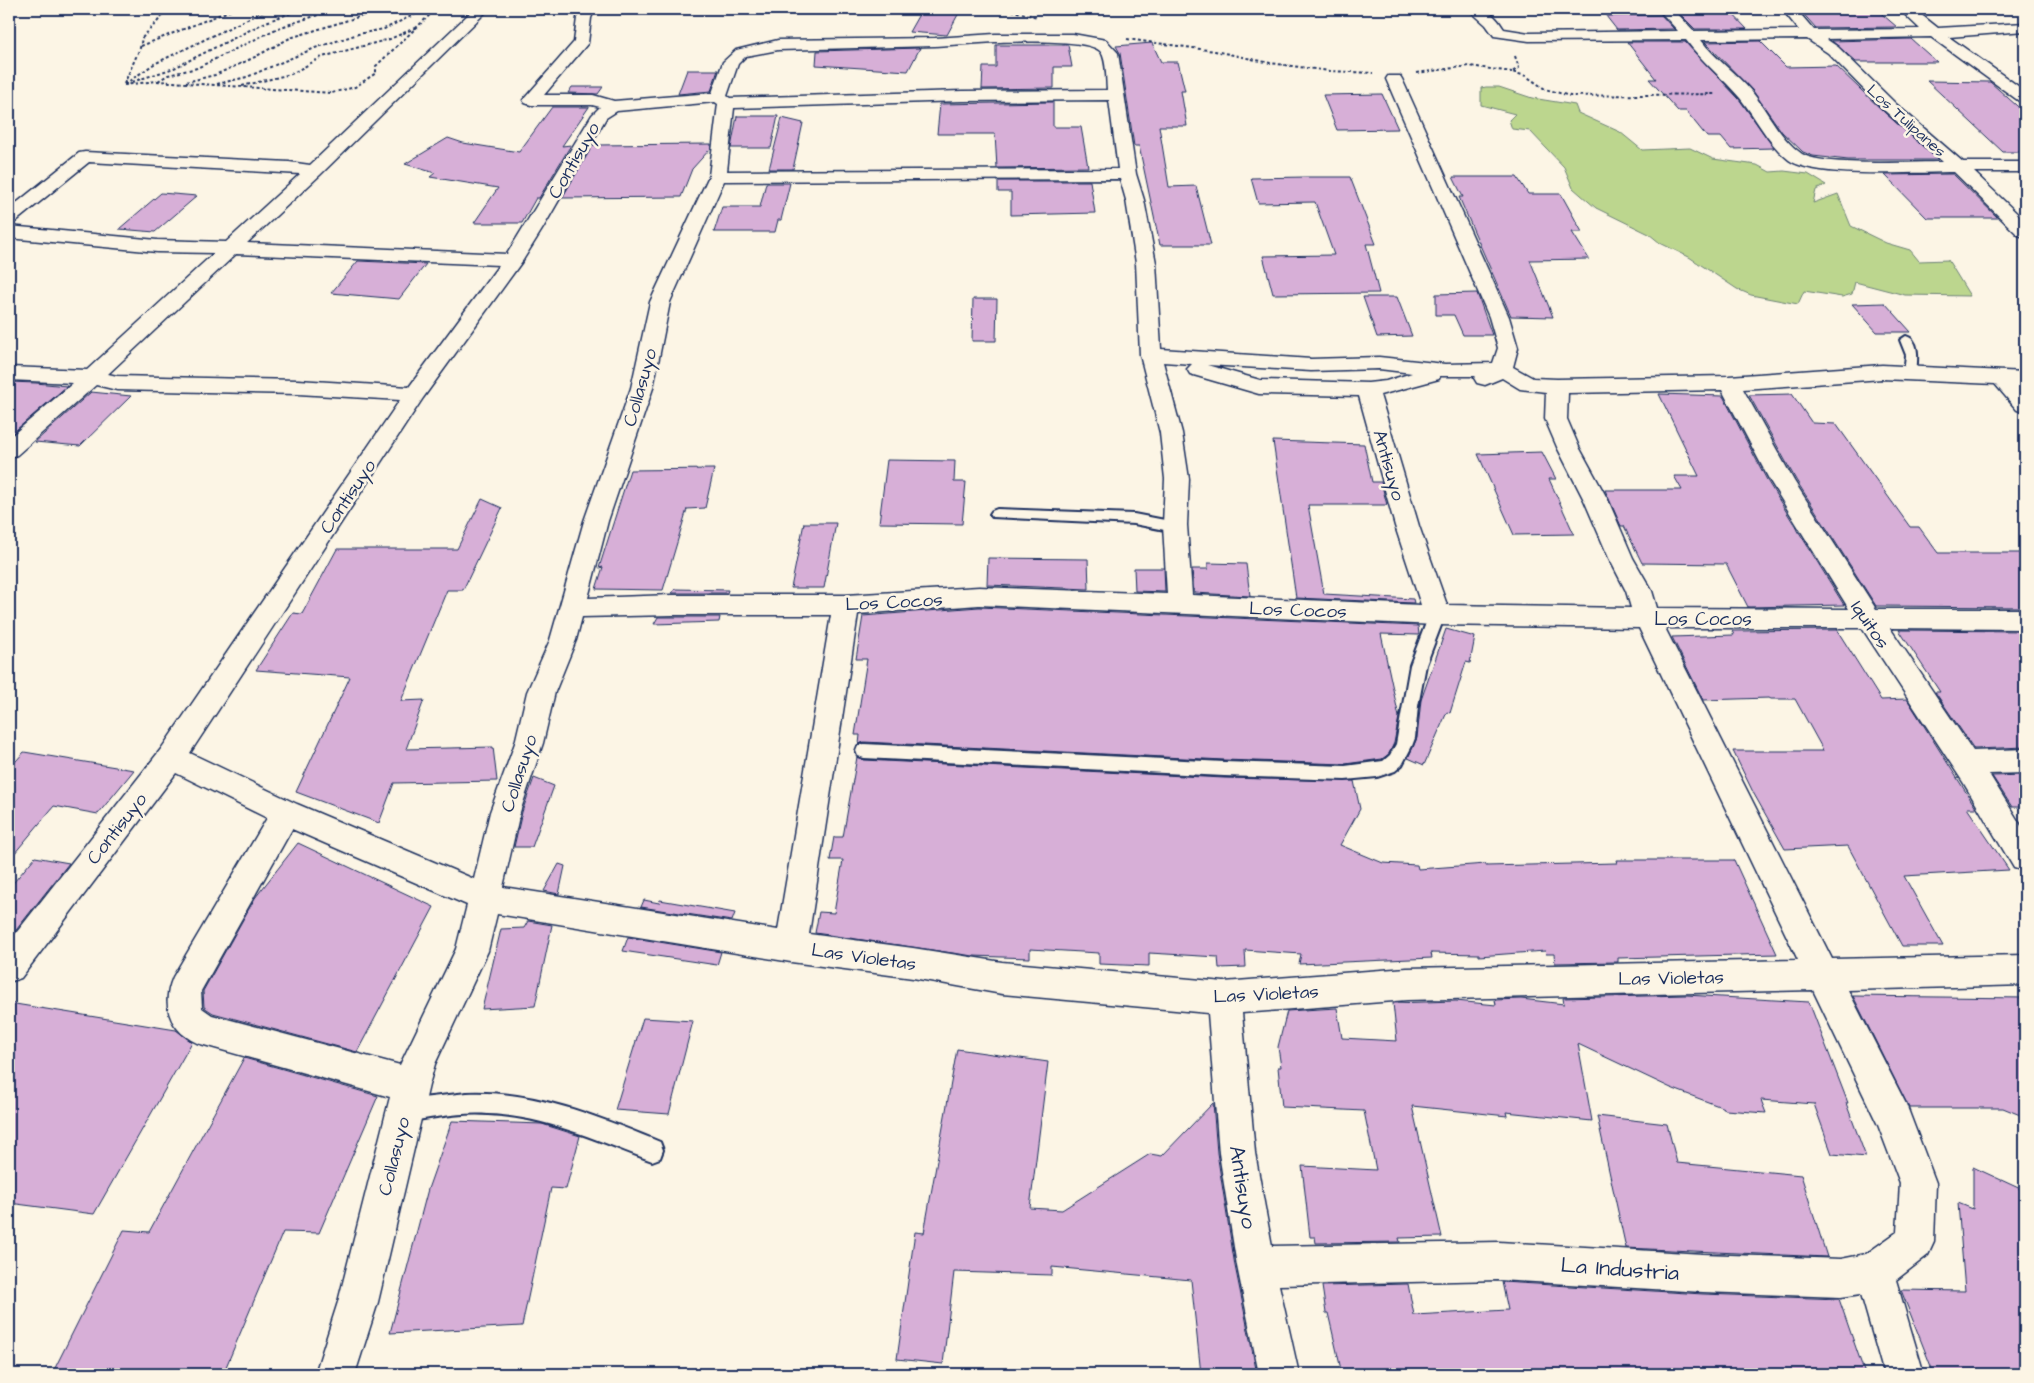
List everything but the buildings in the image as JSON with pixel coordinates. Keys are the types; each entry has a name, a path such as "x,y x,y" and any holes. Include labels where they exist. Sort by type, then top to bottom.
{"street":[{"path":"9,450 92,377 314,172 482,9"},
{"path":"588,9 584,18 581,43 531,100 593,100 613,106"},
{"path":"1475,9 1492,22 1499,33 1529,37 1934,33 2025,27"},
{"path":"1665,9 1690,35 1703,53 1745,94 1782,145 1798,158 1815,165 2025,167"},
{"name":"Los Tulipanes","path":"1789,9 1810,34 1833,50 1891,108 1959,167 2025,231"},
{"path":"1906,9 1934,33 2025,98"},
{"name":"Collasuyo","path":"335,1374 358,1302 419,1060 472,951 505,812 529,743 541,692 563,640 596,521 642,388 660,302 718,176 722,100 731,62 741,53 778,45 935,42 995,38 1073,38 1101,43 1110,54 1127,174 1135,200 1146,263 1146,307 1151,355 1171,433 1176,479 1175,527 1180,605"},
{"path":"1394,79 1499,317 1508,348 1502,369 1466,388 1403,382"},
{"name":"Contisuyo","path":"9,967 171,757 415,394 513,260 534,228 600,115 613,106 722,100 1116,95"},
{"path":"9,218 85,158 289,167 314,172"},
{"path":"718,176 1127,174"},
{"path":"9,232 158,246 513,260"},
{"path":"1151,355 1260,387 1368,390 1444,370"},
{"path":"1151,355 1312,365 1379,364 1444,370 1502,369 1528,384 1557,386 1729,383 1882,372 2025,379"},
{"path":"9,373 92,377 117,382 298,387 415,394"},
{"path":"2002,379 2025,405"},
{"name":"Iquitos","path":"1729,383 1756,438 1796,507 1867,618 1966,763 2025,858"},
{"path":"1557,386 1556,419 1596,500 1621,558 1639,591 1647,618 1823,974"},
{"name":"Antisuyo","path":"1368,390 1407,526 1437,615"},
{"name":"Los Cocos","path":"572,608 672,605 846,605 979,596 1437,615 1647,618 2025,619"},
{"path":"791,947 846,605"},
{"name":"Las Violetas","path":"171,757 286,813 484,898 791,947 913,962 1002,978 1224,998 1407,984 2025,970"},
{"path":"1966,763 2025,761"},
{"path":"286,813 185,988 183,1008 194,1024 209,1031 408,1098"},
{"name":"La Industria","path":"1256,1266 1499,1261 1703,1274 1841,1278 1874,1272 1915,1242 1918,1183 1893,1117 1823,974"},
{"name":"Antisuyo","path":"1224,998 1237,1152 1256,1266 1279,1374"},
{"path":"1874,1272 1904,1374"}],"lane":[{"path":"1906,340 1912,355 1910,374"},
{"path":"997,514 1134,518 1175,527"},
{"path":"864,751 1224,769 1345,773 1377,770 1389,766 1396,760 1404,746 1407,738 1410,706 1418,665 1437,615"},
{"path":"408,1098 486,1103 549,1112 652,1150"}],"path":[{"path":"124,85 141,46 142,38 169,9"},
{"path":"141,46 234,9"},
{"path":"124,85 154,64 268,9"},
{"path":"124,85 174,68 266,22 302,9"},
{"path":"157,81 168,75 197,68 264,34 336,9"},
{"path":"327,12 347,13 357,9"},
{"path":"183,83 215,75 253,58 290,38 384,9"},
{"path":"211,85 247,77 287,58 315,48 358,34 384,29 426,9"},
{"path":"124,85 157,81 331,93 355,87 376,73 376,66 436,9"},
{"path":"1006,9 1037,17"},
{"path":"236,87 291,74 322,57 390,39 418,26"},
{"path":"1499,33 1518,59 1519,68 1512,72"},
{"path":"1125,39 1215,51 1270,64 1329,71 1376,73"},
{"path":"1415,73 1469,66 1512,72 1526,76 1545,89 1570,96 1613,94 1745,94"}],"green space":[{"path":"1499,87 1532,98 1575,105 1578,113 1620,132 1642,150 1690,148 1713,159 1757,165 1770,172 1784,171 1808,174 1826,185 1816,190 1813,203 1838,194 1851,226 1886,243 1910,250 1919,261 1948,260 1970,296 1905,295 1855,282 1852,294 1842,297 1804,291 1798,304 1751,295 1737,289 1689,257 1660,243 1649,234 1596,208 1573,188 1564,167 1530,131 1512,129 1509,120 1515,114 1481,105 1481,88"}]}
